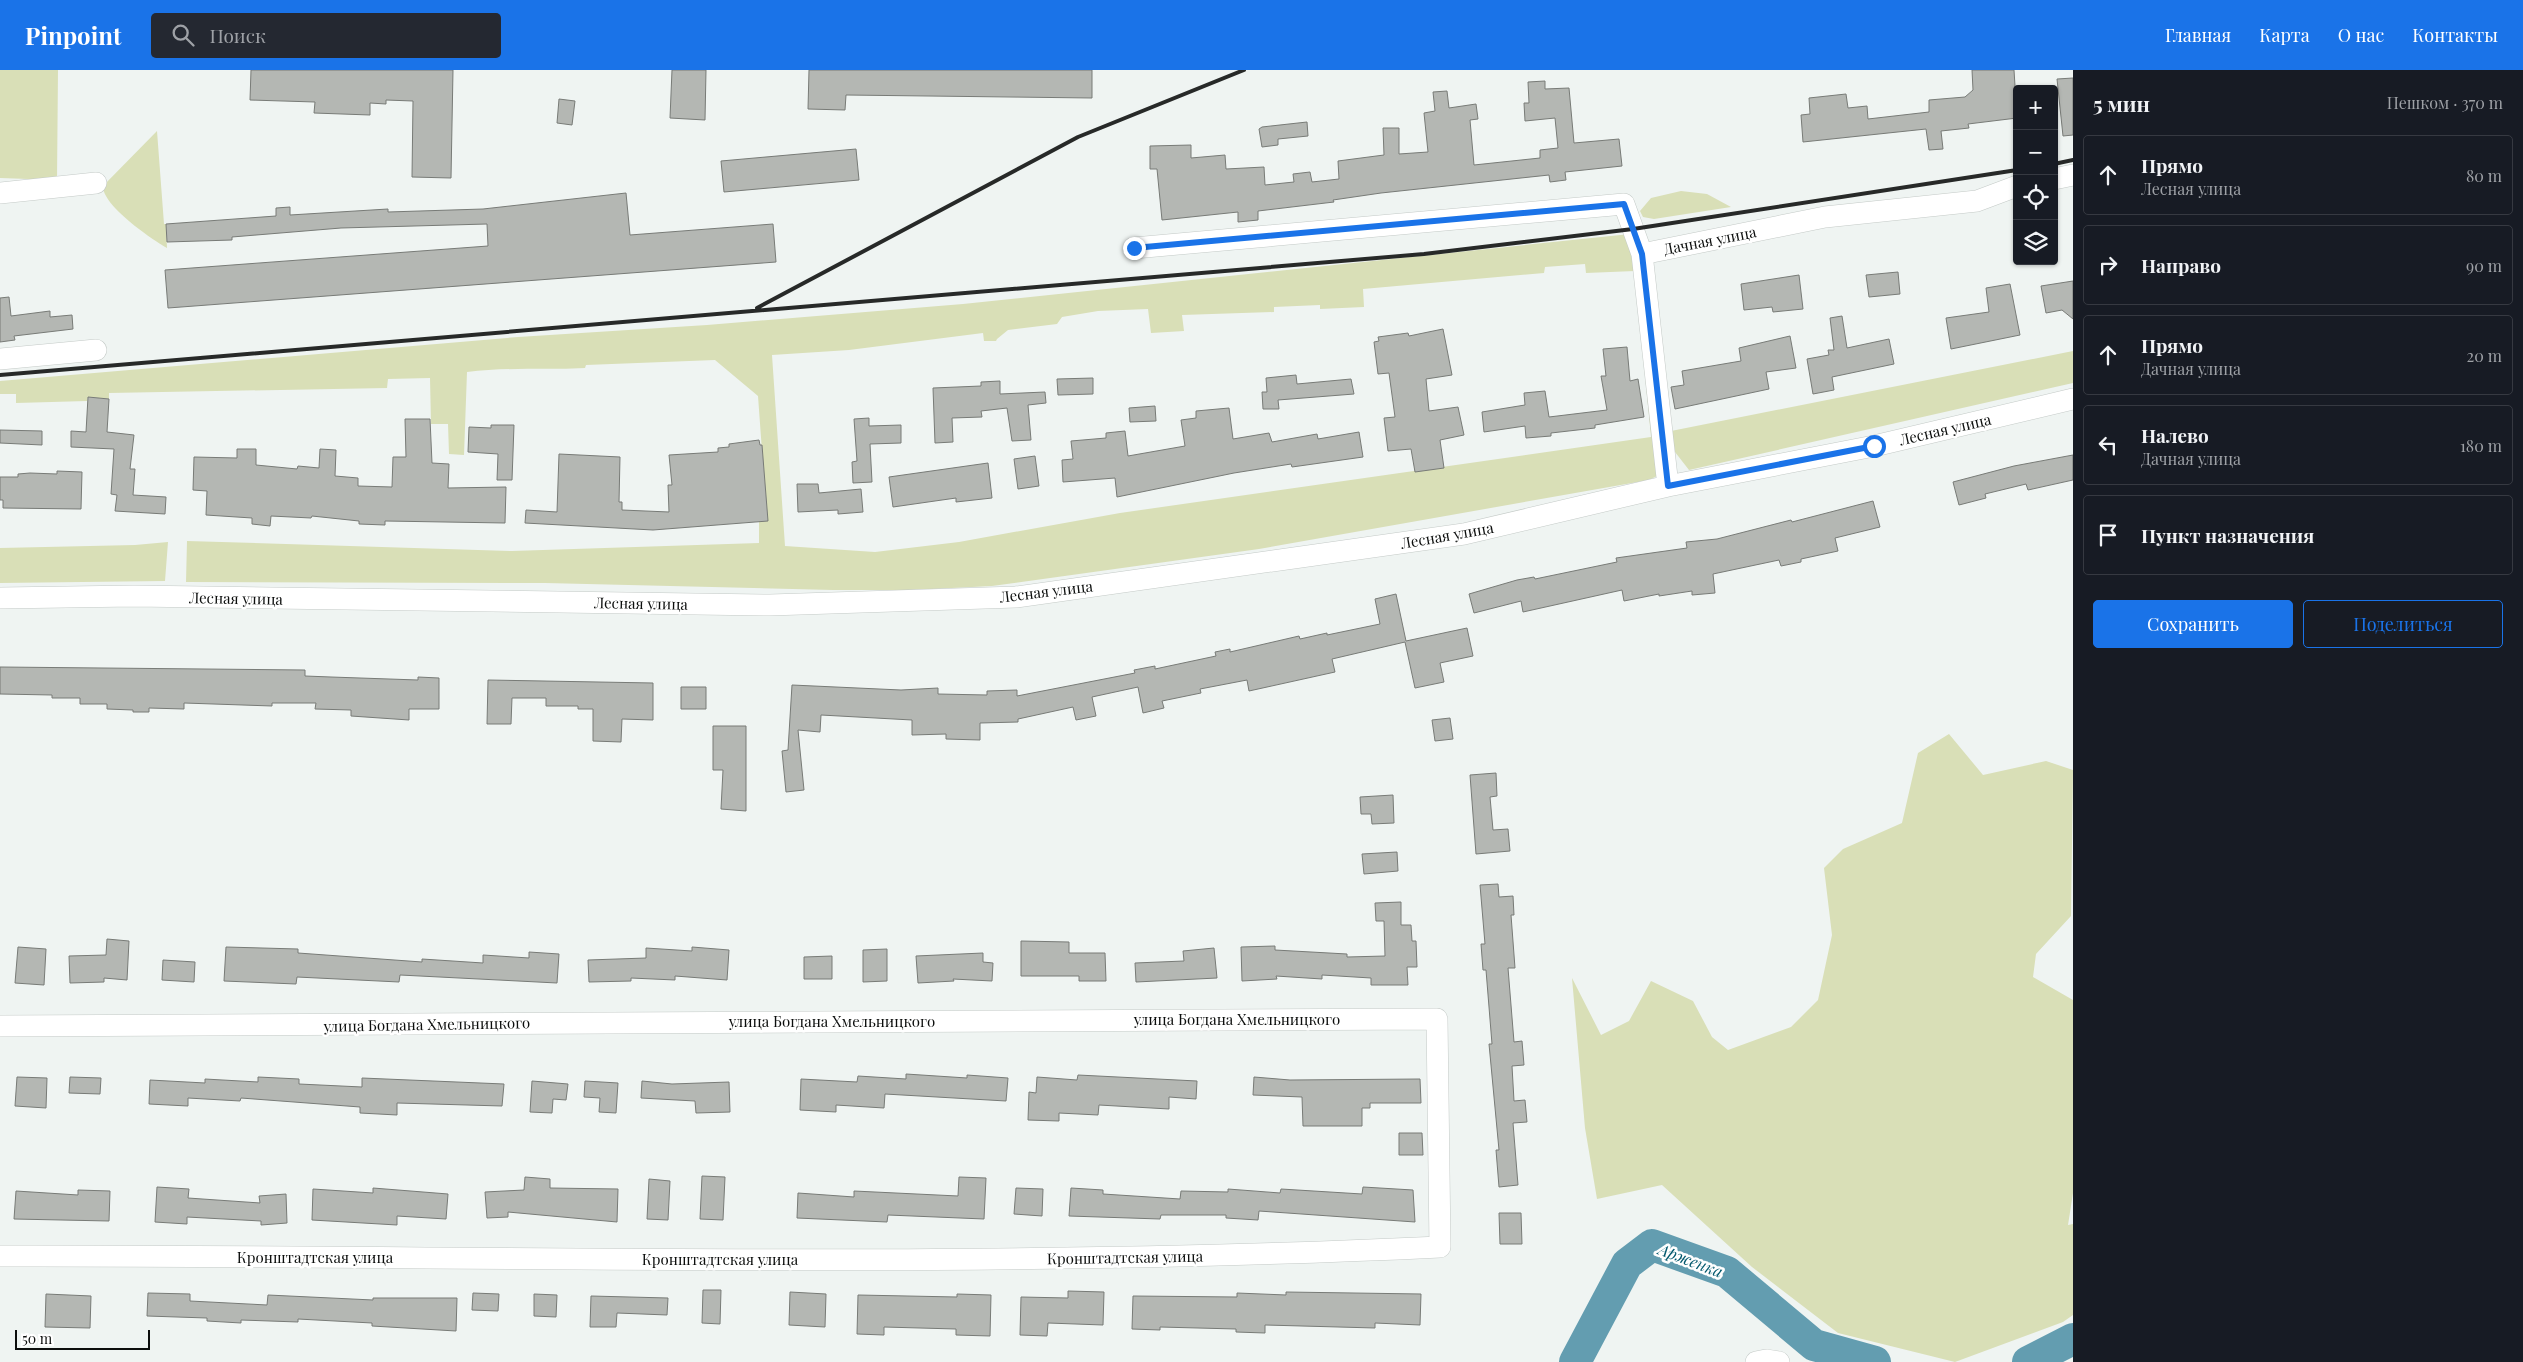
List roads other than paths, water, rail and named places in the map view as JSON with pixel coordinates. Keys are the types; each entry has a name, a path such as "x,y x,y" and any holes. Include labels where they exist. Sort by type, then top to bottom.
{"street":[{"path":"2058,178 2073,175"},
{"path":"0,193 96,183"},
{"name":"Дачная улица","path":"1134,248 1624,204 1642,254 1825,217 1977,201 2013,188"},
{"path":"1642,254 1668,486"},
{"path":"0,359 96,350"},
{"name":"Лесная улица","path":"0,598 134,596 770,605 1016,597 1464,534 1668,486 1874,446 2073,399"},
{"name":"улица Богдана Хмельницкого","path":"0,1026 1437,1019 1440,1247"},
{"name":"Кронштадтская улица","path":"0,1256 753,1259 1108,1258 1272,1255 1440,1247"},
{"path":"1756,1362 1766,1360 1778,1362"}],"waterway":[{"name":"Арженка","path":"1575,1362 1627,1264 1652,1245 1727,1272 1814,1345 1875,1362"},
{"name":"Арженка","path":"2028,1362 2073,1339"}],"railway":[{"path":"757,308 1078,137 1244,70"},
{"path":"2058,163 2073,160"},
{"path":"0,375 1424,254 1633,229 2013,171"}]}
